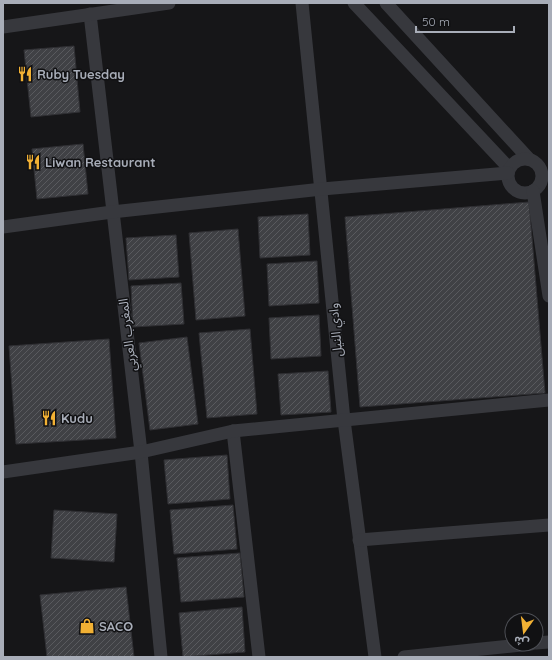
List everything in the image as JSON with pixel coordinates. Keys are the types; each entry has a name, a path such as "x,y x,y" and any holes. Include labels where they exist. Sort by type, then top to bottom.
{"street":[{"path":"3,27 169,3"},
{"name":"وادي النيل","path":"302,3 322,189 344,420 375,657"},
{"path":"354,3 508,170 508,179 513,188 523,193 533,191 541,183 545,171 530,159 386,3"},
{"name":"المغرب العربي","path":"90,14 141,452 160,657"},
{"path":"3,227 112,212 508,170 518,160 524,158 530,159"},
{"path":"533,191 549,296"},
{"path":"3,472 141,452 234,431 549,400"},
{"path":"234,431 259,657"},
{"path":"360,540 549,525"},
{"path":"404,657 504,647"}],"building":[{"path":"74,46 80,112 31,117 24,50"},
{"path":"83,144 88,194 37,199 32,149"},
{"path":"529,202 545,393 360,407 345,217"},
{"path":"308,214 310,255 260,258 258,217"},
{"path":"238,229 245,316 196,320 189,233"},
{"path":"176,235 179,277 129,280 126,238"},
{"path":"317,261 319,303 269,306 267,264"},
{"path":"181,283 184,324 133,327 131,286"},
{"path":"319,315 321,356 271,359 269,318"},
{"path":"250,329 257,414 207,418 199,333"},
{"path":"187,337 198,424 150,430 139,343"},
{"path":"109,339 116,438 16,444 9,346"},
{"path":"328,371 331,412 281,415 278,374"},
{"path":"227,455 230,499 168,504 164,460"},
{"path":"233,505 237,549 174,554 170,510"},
{"path":"54,510 117,514 114,562 51,558"},
{"path":"240,553 244,597 181,602 177,558"},
{"name":"SACO","path":"126,587 134,657 47,657 40,595"},
{"path":"242,607 245,652 183,657 179,613"}],"place":[{"name":"Ruby Tuesday","path":"25,74"},
{"name":"Liwan Restaurant","path":"33,162"},
{"name":"Kudu","path":"49,418"},
{"name":"SACO","path":"87,626"}]}
